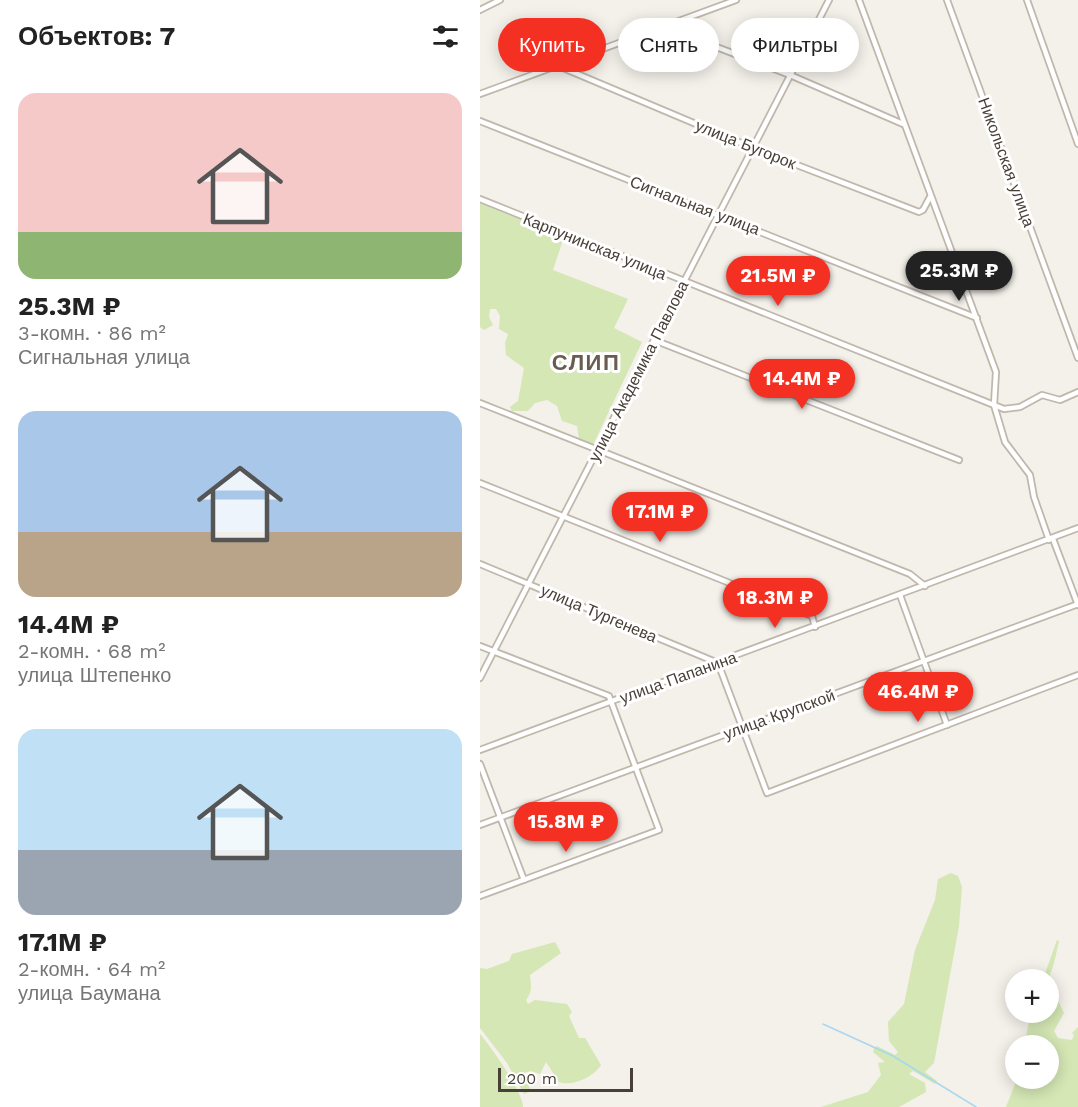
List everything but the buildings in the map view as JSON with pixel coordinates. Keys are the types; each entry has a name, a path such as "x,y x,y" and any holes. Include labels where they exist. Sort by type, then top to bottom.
{"street":[{"path":"480,10 500,0"},
{"path":"688,18 736,0"},
{"name":"улица Академика Павлова","path":"480,678 829,0"},
{"path":"859,0 996,372 994,405 1005,442 1030,476 1034,497 1078,604"},
{"name":"Никольская улица","path":"947,0 1078,358"},
{"path":"1027,0 1078,144"},
{"path":"719,48 790,75 903,124"},
{"path":"480,94 538,72"},
{"name":"улица Бугорок","path":"573,72 753,148 919,212 926,207 930,197"},
{"name":"Сигнальная улица","path":"480,121 977,318"},
{"name":"Карпунинская улица","path":"481,201 994,405 1011,409 1042,395 1060,400 1078,392"},
{"path":"654,340 958,460"},
{"path":"480,403 910,574 925,586"},
{"path":"480,483 812,616 815,627"},
{"name":"улица Папанина","path":"480,750 1078,528"},
{"name":"улица Тургенева","path":"480,564 718,663"},
{"path":"900,595 946,725"},
{"name":"улица Крупской","path":"480,825 1078,604"},
{"path":"480,646 609,696 659,830 480,896"},
{"path":"718,663 767,794 1078,675"},
{"path":"480,764 524,880"}],"green space":[{"path":"480,202 564,237 553,270 628,299 614,328 642,342 593,445 579,439 577,426 562,421 557,406 547,400 535,403 528,411 512,411 510,407 518,401 524,368 506,355 505,343 508,334 499,329 500,316 496,309 490,309 489,317 493,325 484,330 480,327"},
{"path":"951,873 958,876 962,887 959,926 934,1063 925,1072 937,1081 935,1084 913,1071 909,1074 925,1083 926,1092 899,1107 821,1107 868,1092 881,1075 878,1063 885,1062 873,1052 874,1048 877,1046 895,1055 898,1052 889,1041 888,1022 904,1004 915,950 935,900 938,879"},
{"path":"1057,940 1059,941 1052,969 1047,969"},
{"path":"555,942 561,953 530,975 531,991 526,1000 528,1004 535,1000 567,1004 572,1012 569,1016 579,1038 585,1038 601,1065 582,1080 564,1083 559,1082 546,1062 540,1074 531,1071 523,1073 531,1091 524,1094 507,1063 480,1028 480,968 487,969 509,961 512,954"},
{"path":"1059,1003 1064,1013 1059,1022"},
{"path":"1029,1023 1058,1023 1054,1031 1056,1035 1026,1035"},
{"path":"1078,1027 1078,1107 1006,1107 1013,1089 1059,1089 1059,1038 1072,1040 1074,1035 1072,1033"},
{"path":"480,1034 518,1091 523,1107 480,1107"}],"waterway":[{"path":"823,1024 893,1056 976,1107"}],"district":[{"name":"СЛИП","path":"586,362"}]}
